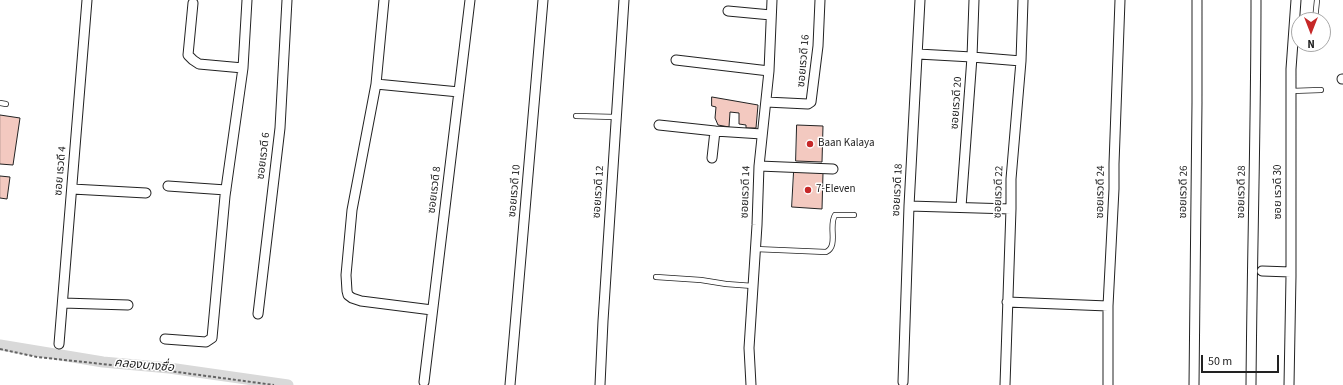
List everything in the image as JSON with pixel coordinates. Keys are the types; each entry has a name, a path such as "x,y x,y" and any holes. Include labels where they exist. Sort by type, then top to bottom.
{"street":[{"name":"ซอย เรวดี 4","path":"60,344 87,0"},
{"path":"166,339 206,342 212,338 226,190 243,68 247,0"},
{"name":"ซอยเรวดี 6","path":"258,314 280,128 287,0"},
{"path":"384,0 376,84 352,210 346,275 347,291 348,295 352,298 361,301 432,310"},
{"name":"ซอยเรวดี 8","path":"424,382 470,0"},
{"name":"ซอยเรวดี 10","path":"510,385 543,0"},
{"name":"ซอยเรวดี 12","path":"600,385 624,0"},
{"name":"ซอยเรวดี 14","path":"751,385 750,348 759,166 766,102 772,0"},
{"name":"ซอยเรวดี 16","path":"766,102 808,104 811,102 818,46 820,0"},
{"name":"ซอยเรวดี 18","path":"903,382 909,206 920,0"},
{"name":"ซอยเรวดี 20","path":"961,207 972,56 974,0"},
{"name":"ซอยเรวดี 22","path":"1005,385 1011,179 1021,61 1023,0"},
{"name":"ซอยเรวดี 24","path":"1108,385 1108,306 1114,189 1120,0"},
{"name":"ซอยเรวดี 26","path":"1194,385 1197,0"},
{"name":"ซอยเรวดี 28","path":"1251,385 1256,98 1256,0"},
{"name":"ซอย เรวดี 30","path":"1289,385 1291,272 1291,69 1296,0"},
{"path":"193,4 188,55 199,64 243,68"},
{"path":"728,11 771,15"},
{"path":"918,54 972,56 1021,61"},
{"path":"676,60 768,71"},
{"path":"376,84 459,92"},
{"path":"659,125 762,134"},
{"path":"712,158 714,131"},
{"path":"759,166 833,170"},
{"path":"168,186 226,190"},
{"path":"72,189 146,193"},
{"path":"909,206 1011,209"},
{"path":"1262,270 1291,272"},
{"path":"1007,302 1108,306"},
{"path":"63,303 128,305"}],"lane":[{"path":"1316,12 1317,0"},
{"path":"1291,91 1321,90"},
{"path":"0,103 6,104"},
{"path":"576,116 616,117"},
{"path":"755,249 826,252 832,246 832,224 835,215 854,215"},
{"path":"656,277 753,286"}],"path":[{"path":"0,349 37,357 177,372 274,385"}],"building":[{"path":"712,97 758,105 756,128 746,128 746,125 739,124 739,113 730,112 729,127 718,125 715,118 716,107 712,106"},
{"path":"0,115 20,118 13,165 0,164"},
{"name":"Baan Kalaya","path":"797,125 823,126 822,162 796,161"},
{"name":"7-Eleven","path":"794,171 823,173 822,209 792,207"},
{"path":"0,176 10,177 7,199 0,198"}],"waterway":[{"name":"คลองบางซื่อ","path":"0,345 103,362 169,368 288,385"}],"place":[{"name":"Baan Kalaya","path":"810,144"},
{"name":"7-Eleven","path":"808,190"}]}
